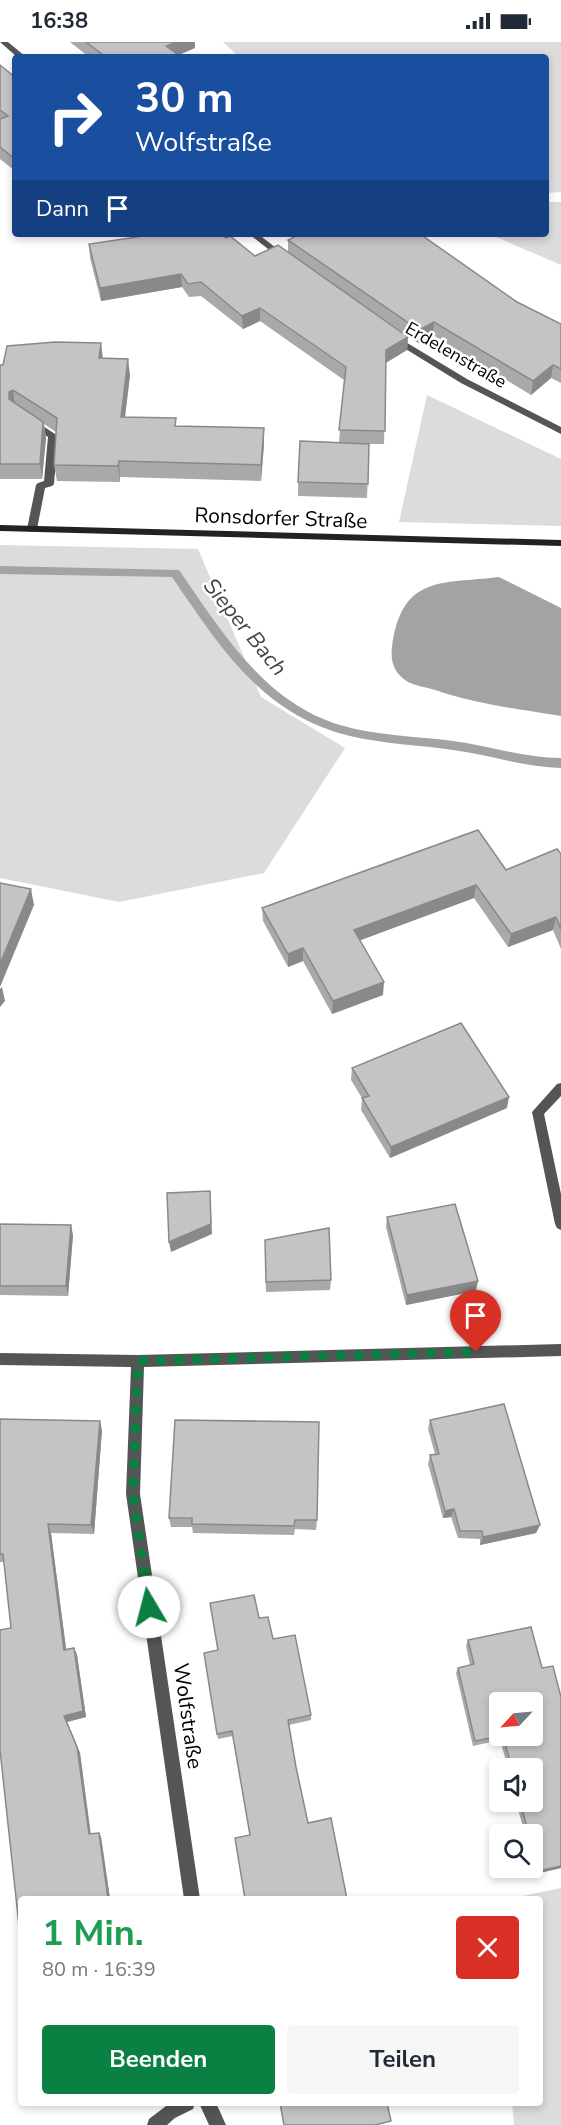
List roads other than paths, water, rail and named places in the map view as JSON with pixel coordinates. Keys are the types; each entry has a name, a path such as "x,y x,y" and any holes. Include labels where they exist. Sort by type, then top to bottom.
{"main road":[{"name":"Ronsdorfer Straße","path":"0,528 561,543"}],"street":[{"path":"3,42 18,54"},
{"path":"257,237 288,261"},
{"name":"Erdelenstraße","path":"387,334 464,381 561,431"},
{"path":"25,417 53,436 49,484 41,485 32,529"},
{"path":"561,1088 538,1112 561,1224"},
{"path":"0,1359 138,1361 561,1350"},
{"name":"Wolfstraße","path":"138,1361 133,1494 192,1896"},
{"path":"155,2125 169,2112 181,2106"},
{"path":"208,2106 218,2125"}],"waterway":[{"name":"Sieper Bach","path":"0,570 175,573 207,620 243,665 284,703 309,718 336,728 366,735 458,746 534,761 561,763"}]}
